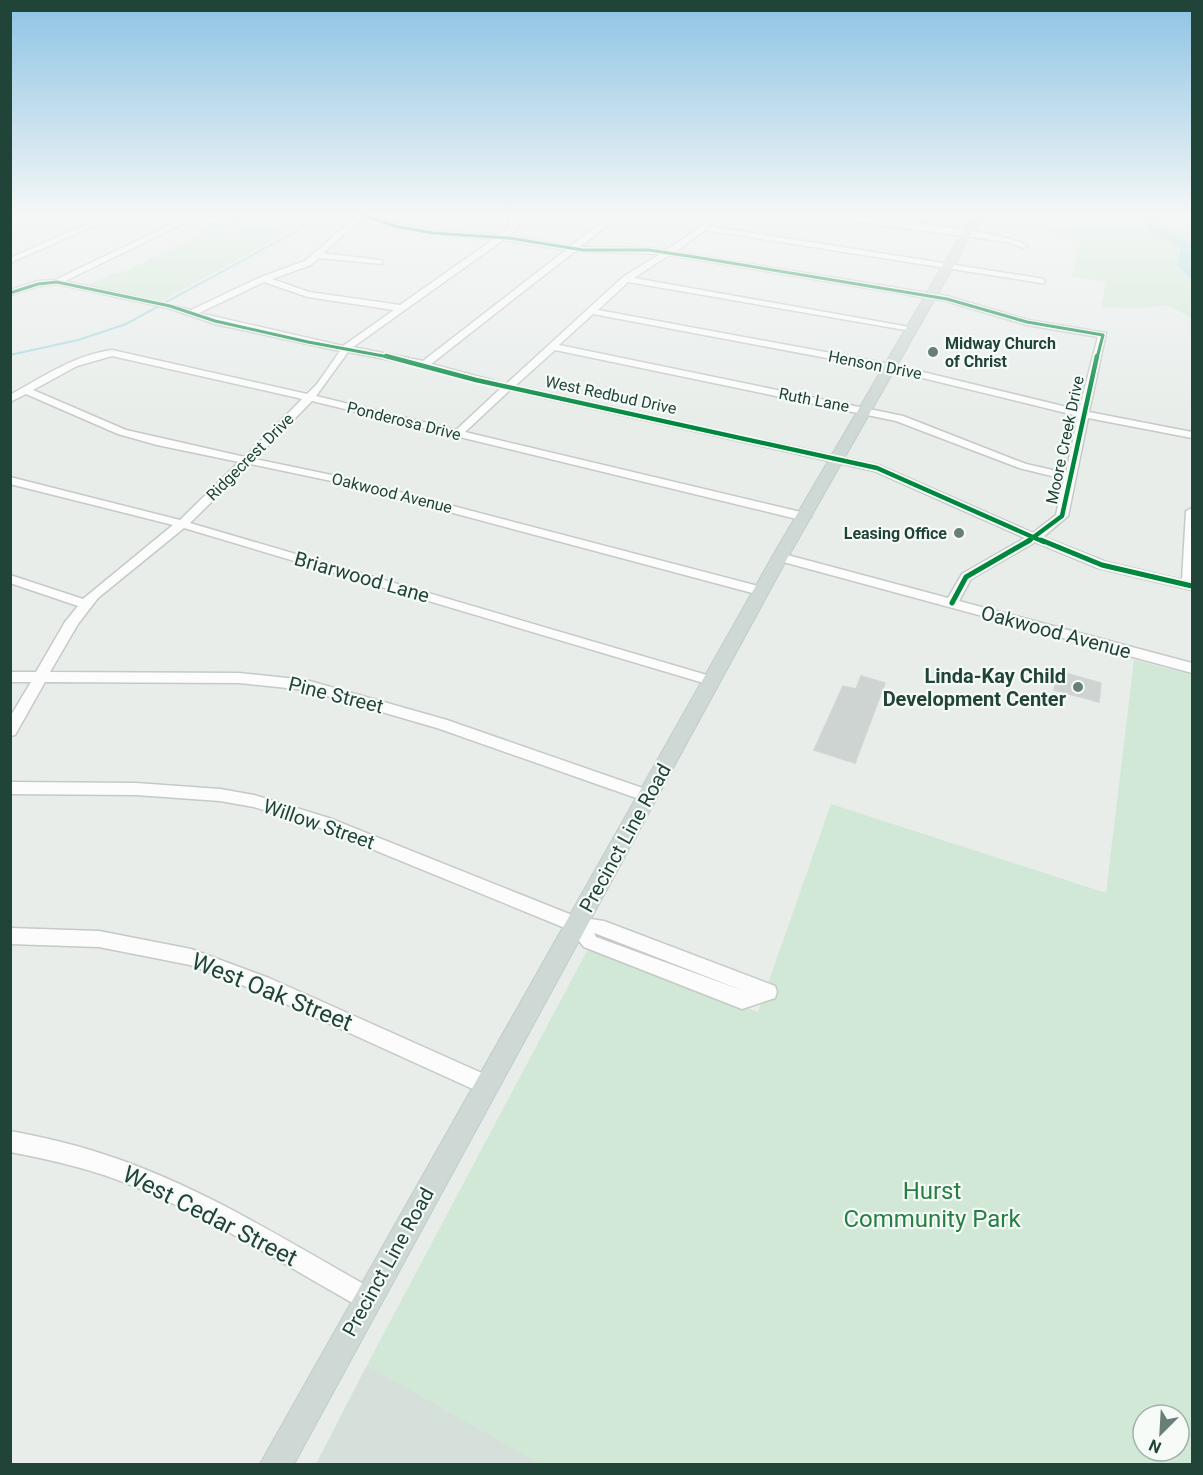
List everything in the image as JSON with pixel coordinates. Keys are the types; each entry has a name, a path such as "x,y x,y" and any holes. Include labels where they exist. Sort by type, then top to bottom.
{"main road":[{"name":"Precinct Line Road","path":"276,1464 780,557 839,459 938,283"}],"street":[{"name":"West Redbud Drive","path":"10,293 52,283"},
{"name":"West Redbud Drive","path":"61,283 156,302 215,321 425,364 453,374 507,387 839,459 897,475 1035,538 1102,565 1190,586"},
{"path":"192,313 256,283"},
{"path":"275,283 308,294 401,308"},
{"name":"Ridgecrest Drive","path":"10,731 40,676 85,604 102,587 182,524 249,459 311,398 346,348 437,283"},
{"path":"425,364 529,283"},
{"path":"457,434 622,283"},
{"path":"648,283 911,328"},
{"path":"852,283 930,296"},
{"name":"Moore Creek Drive","path":"930,296 1027,322 1103,335 1083,414 1062,516 1056,524 1035,538 988,561 966,577 952,603"},
{"name":"Henson Drive","path":"590,311 890,368 1083,414 1192,435"},
{"name":"Ruth Lane","path":"551,346 866,410 926,427 1023,466 1070,477"},
{"name":"Ponderosa Drive","path":"10,399 81,362 101,354 112,353 311,398 805,517"},
{"name":"Oakwood Avenue","path":"26,391 122,432 196,451 249,459 342,480 762,591"},
{"name":"Briarwood Lane","path":"10,480 182,524 712,681"},
{"path":"1190,586 1192,511"},
{"name":"Oakwood Avenue","path":"780,557 1192,668"},
{"path":"10,579 85,604"},
{"path":"58,595 72,622"},
{"name":"Pine Street","path":"10,677 239,678 306,686 441,724 648,796"},
{"name":"Willow Street","path":"10,788 136,789 220,795 254,801 322,822 576,925 598,926 768,992 742,1000 590,942 576,925"},
{"name":"West Oak Street","path":"10,936 99,939 191,957 262,984 486,1086"},
{"name":"West Cedar Street","path":"10,1141 83,1156 144,1179 368,1299"}],"shaded area":[{"path":"367,1365 542,1464 316,1464"}],"green space":[{"path":"93,283 195,283 162,301 87,286"},
{"path":"1106,283 1192,283 1192,318 1167,305 1140,308 1101,307"},
{"name":"Hurst Community Park","path":"1134,660 1192,675 1192,1464 542,1464 367,1365 588,949 758,1012 831,804 1106,893"}],"building":[{"name":"Linda-Kay Child Development Center","path":"1065,673 1101,683 1099,702 1054,690 1057,676"},
{"path":"861,676 885,683 855,763 814,750 843,686 856,689"}],"waterway":[{"path":"10,355 78,340 126,324 202,283"}],"cycle path":[{"path":"10,293 49,283"},
{"path":"61,283 170,306 215,321 308,342 412,361 476,380 877,468 1102,565 1192,586"},
{"path":"850,283 947,299 1027,322 1103,335 1089,388 1062,516 1034,538 966,577 952,603"}],"place":[{"name":"Midway Church of Christ","path":"933,352"},
{"name":"Leasing Office","path":"959,533"},
{"name":"Linda-Kay Child Development Center","path":"1078,687"}]}
